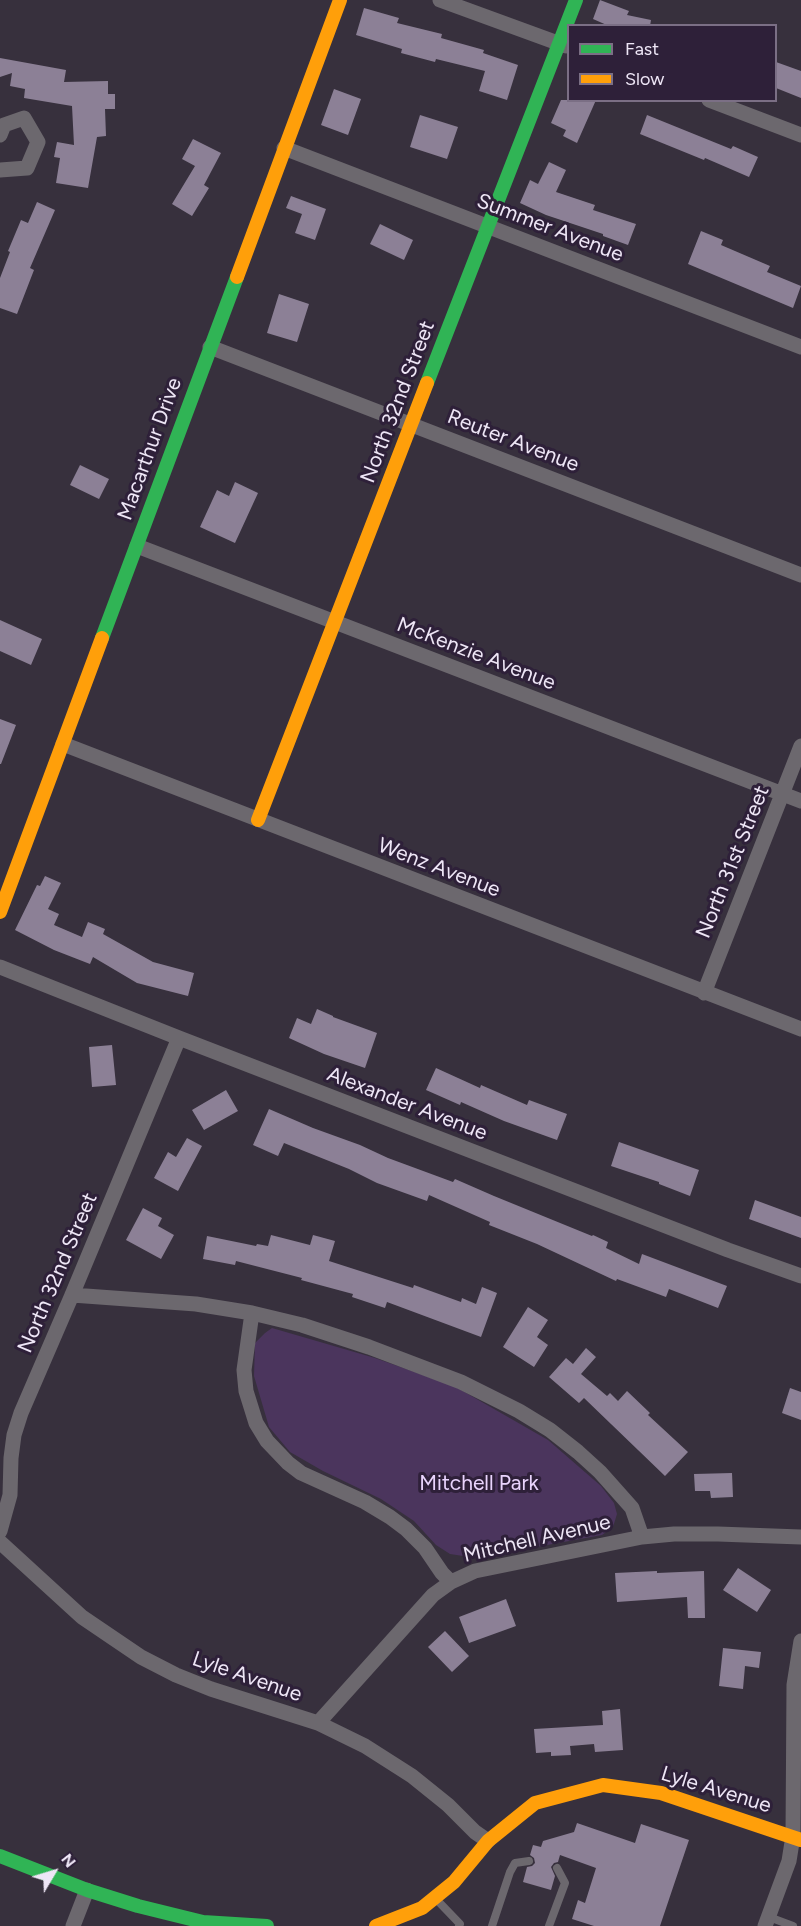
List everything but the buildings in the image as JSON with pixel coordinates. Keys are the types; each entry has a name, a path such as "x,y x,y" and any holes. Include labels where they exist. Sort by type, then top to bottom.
{"main road":[{"name":"Macarthur Drive","path":"0,912 340,0"},
{"name":"North 32nd Street","path":"570,24 576,0"},
{"name":"North 32nd Street","path":"258,820 489,227 564,45"},
{"name":"Lyle Avenue","path":"376,1926 422,1908 454,1882 488,1841 536,1803 603,1785 660,1793 797,1838"},
{"path":"0,1856 87,1890 138,1906 207,1924 267,1926"}],"street":[{"path":"440,0 564,45"},
{"path":"714,102 801,135"},
{"path":"0,135 4,125 24,118 38,142 27,168 0,170"},
{"name":"Summer Avenue","path":"284,148 801,346"},
{"name":"Reuter Avenue","path":"210,347 801,575"},
{"name":"McKenzie Avenue","path":"137,546 801,801"},
{"name":"Wenz Avenue","path":"63,744 801,1029"},
{"name":"North 31st Street","path":"704,993 801,746"},
{"name":"Alexander Avenue","path":"0,967 728,1250 801,1276"},
{"name":"North 32nd Street","path":"0,1531 10,1495 11,1458 18,1424 179,1038"},
{"name":"Mitchell Avenue","path":"72,1295 195,1304 252,1313 302,1325 369,1347 461,1382 519,1411 550,1430 600,1472 632,1508 642,1537"},
{"name":"Mitchell Avenue","path":"252,1313 244,1370 246,1391 256,1423 267,1441 301,1473 390,1516 425,1548 442,1573 451,1581 475,1570 642,1537 674,1534 801,1537"},
{"name":"Lyle Avenue","path":"0,1542 82,1617 141,1657 176,1675 211,1689 318,1723 365,1746 412,1776 488,1841"},
{"path":"318,1723 433,1595 451,1581"},
{"path":"767,1922 797,1838 794,1685 801,1641"},
{"path":"73,1926 87,1890"},
{"path":"410,1926 422,1908"}],"lane":[{"path":"492,1926 515,1863 529,1861"},
{"path":"549,1926 565,1883 557,1868"},
{"path":"435,1898 461,1925"},
{"path":"767,1922 793,1926"}],"green space":[{"name":"Mitchell Park","path":"272,1328 375,1358 454,1386 548,1440 601,1486 614,1503 617,1514 613,1527 602,1535 476,1558 450,1554 436,1545 414,1521 381,1499 290,1452 269,1427 254,1376 255,1343"}],"traffic: fast":[{"path":"427,383 576,0"},
{"path":"102,638 237,277"},
{"path":"0,1856 87,1890 138,1906 203,1922 267,1926"}],"traffic: slow":[{"path":"237,277 340,0"},
{"path":"258,820 427,383"},
{"path":"0,912 102,638"},
{"path":"376,1926 422,1908 454,1882 488,1841 535,1803 603,1785 661,1793 801,1840"}]}
